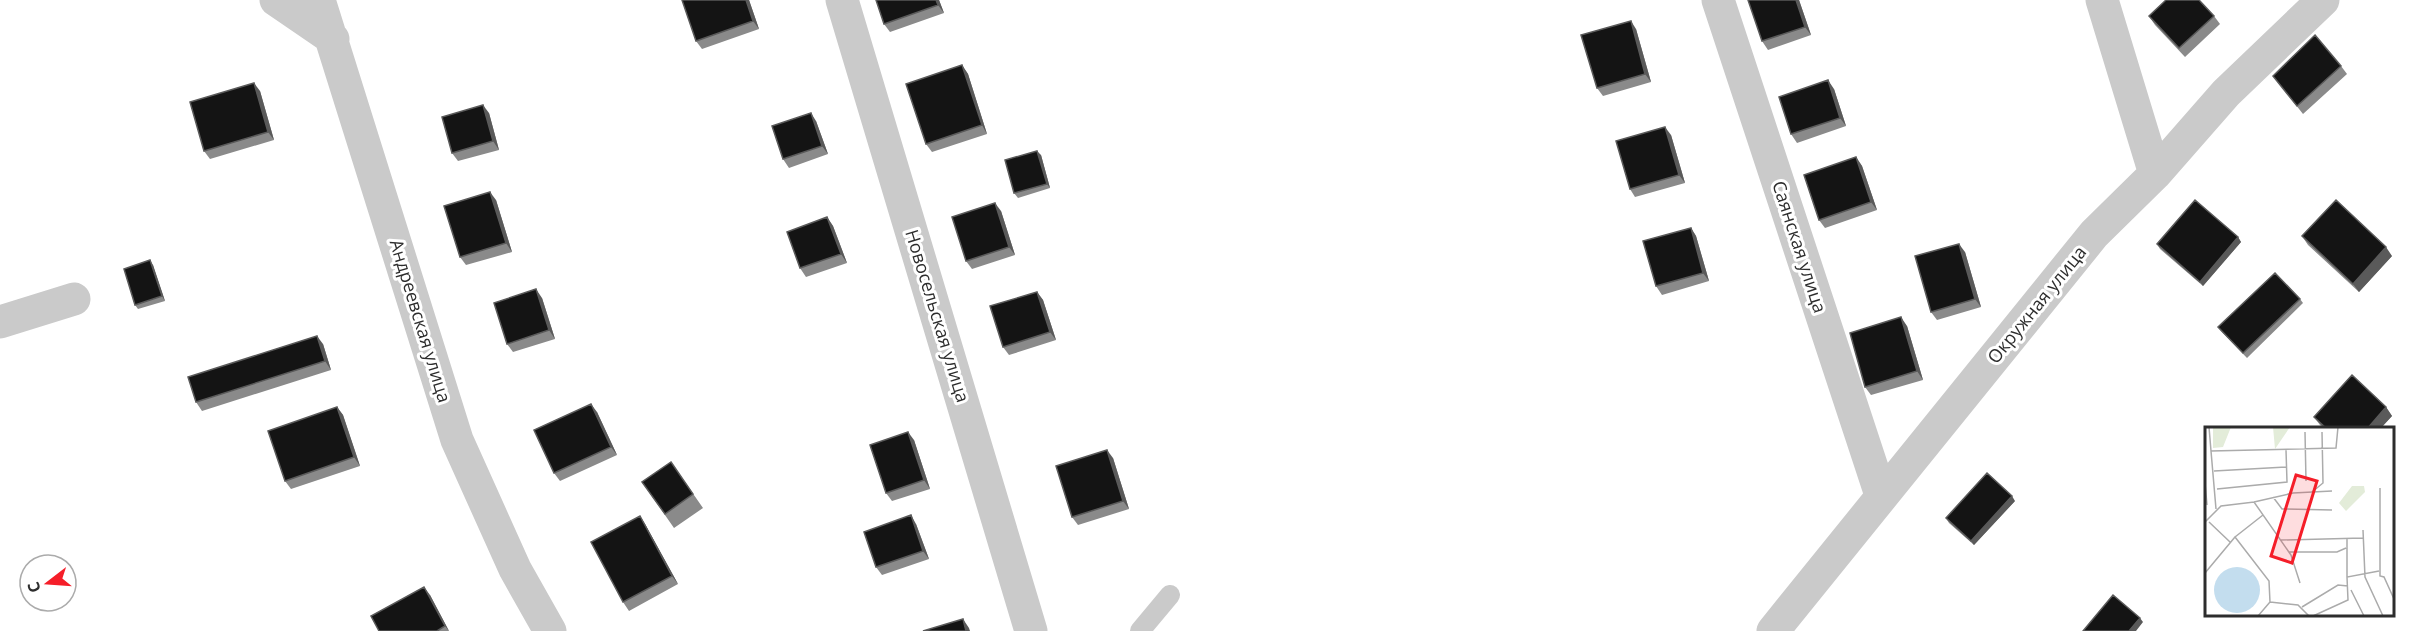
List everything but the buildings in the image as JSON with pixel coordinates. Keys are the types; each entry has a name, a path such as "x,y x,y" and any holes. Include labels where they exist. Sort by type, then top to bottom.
{"street":[{"path":"276,0 333,39"},
{"name":"Андреевская улица","path":"320,0 457,440 515,569 550,631"},
{"name":"Новосельская улица","path":"842,0 1031,631"},
{"name":"Саянская улица","path":"1718,0 1881,495"},
{"path":"2102,0 2156,174"},
{"name":"Окружная улица","path":"1773,631 2094,234 2156,174 2226,93 2323,0"},
{"path":"0,322 74,298"}],"lane":[{"path":"1140,631 1170,595"}]}
